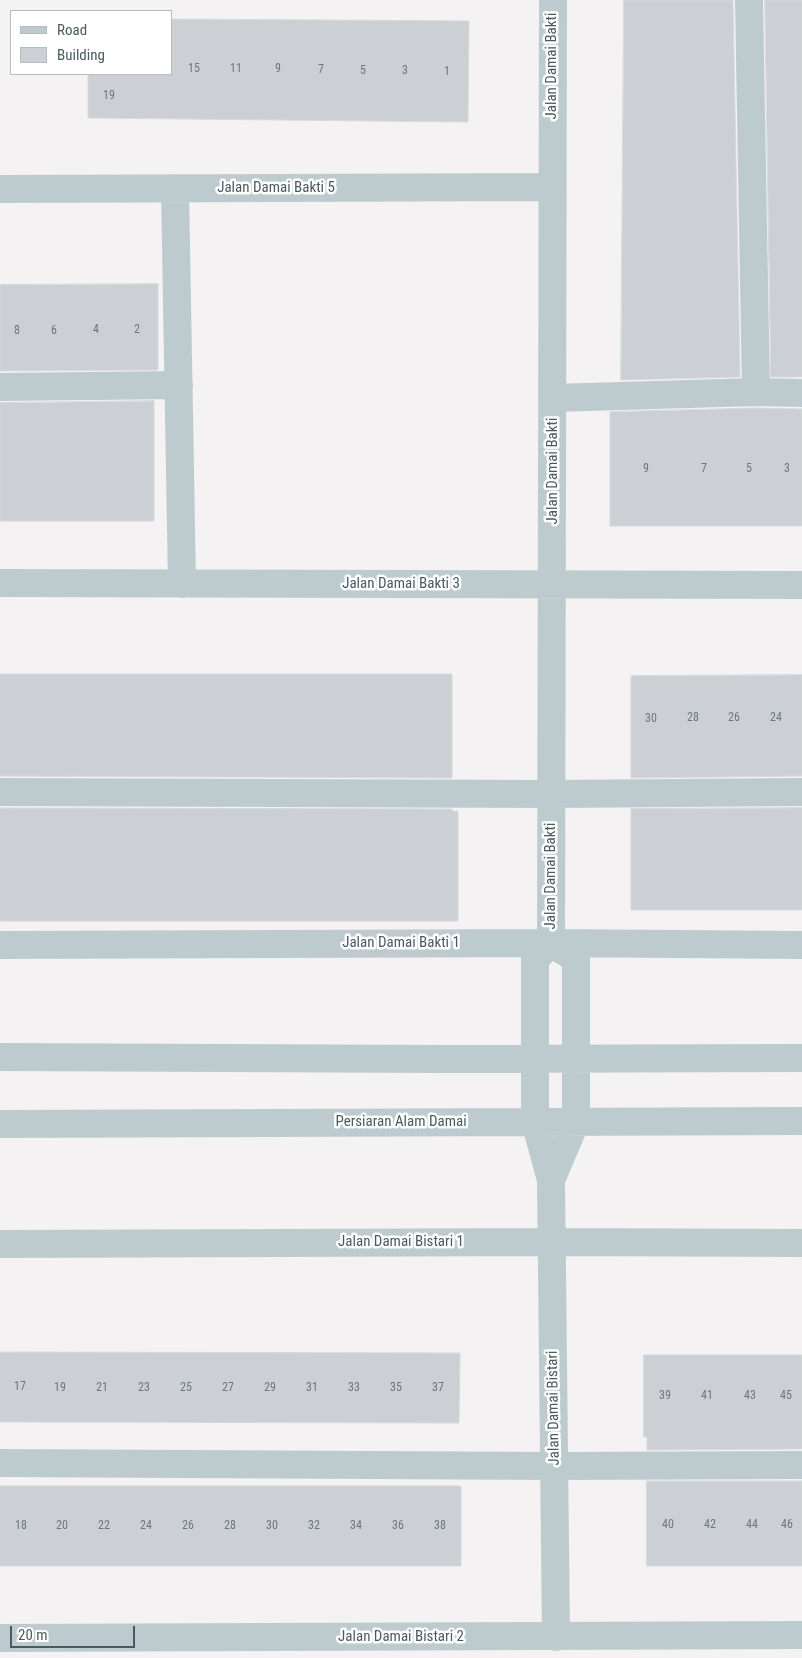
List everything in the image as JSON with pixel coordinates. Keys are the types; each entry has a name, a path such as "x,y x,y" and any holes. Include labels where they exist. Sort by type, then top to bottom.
{"street":[{"name":"Jalan Damai Bakti","path":"535,1121 536,959 551,943 553,0"},
{"path":"749,0 756,392"},
{"name":"Jalan Damai Bakti 5","path":"0,189 552,186"},
{"path":"175,189 182,584"},
{"path":"0,387 179,385"},
{"path":"553,398 756,392 802,393"},
{"name":"Jalan Damai Bakti 3","path":"0,583 802,585"},
{"path":"0,792 552,794 802,792"},
{"name":"Jalan Damai Bakti","path":"551,943 576,959 576,1058"},
{"name":"Jalan Damai Bakti 1","path":"0,945 551,943 802,945"},
{"path":"0,1057 802,1058"},
{"path":"576,1058 576,1121"},
{"name":"Jalan Damai Bistari","path":"535,1121 552,1180 556,1637"},
{"name":"Jalan Damai Bistari","path":"552,1180 576,1121"},
{"name":"Persiaran Alam Damai","path":"0,1124 802,1121"},
{"name":"Jalan Damai Bistari 1","path":"0,1244 802,1242"},
{"path":"0,1463 554,1466 802,1465"},
{"name":"Jalan Damai Bistari 2","path":"0,1638 802,1635"}],"building":[{"path":"624,0 733,0 740,377 621,380"},
{"path":"765,0 802,0 802,377 771,377"},
{"path":"172,19 469,21 468,122 88,118 88,75 172,75"},
{"path":"158,284 158,370 0,371 0,285"},
{"path":"154,401 154,521 0,521 0,403"},
{"path":"756,408 802,409 802,526 610,526 610,412"},
{"path":"0,674 452,674 452,778 0,776"},
{"path":"802,675 802,776 631,778 631,676"},
{"path":"0,808 452,809 452,811 458,811 458,921 0,921"},
{"path":"802,808 802,910 631,910 631,809"},
{"path":"0,1352 460,1353 459,1423 0,1422"},
{"path":"644,1355 802,1355 802,1449 647,1450 647,1437 644,1437"},
{"path":"647,1481 802,1481 802,1566 647,1566"},
{"path":"0,1486 461,1486 461,1566 0,1566"}]}
